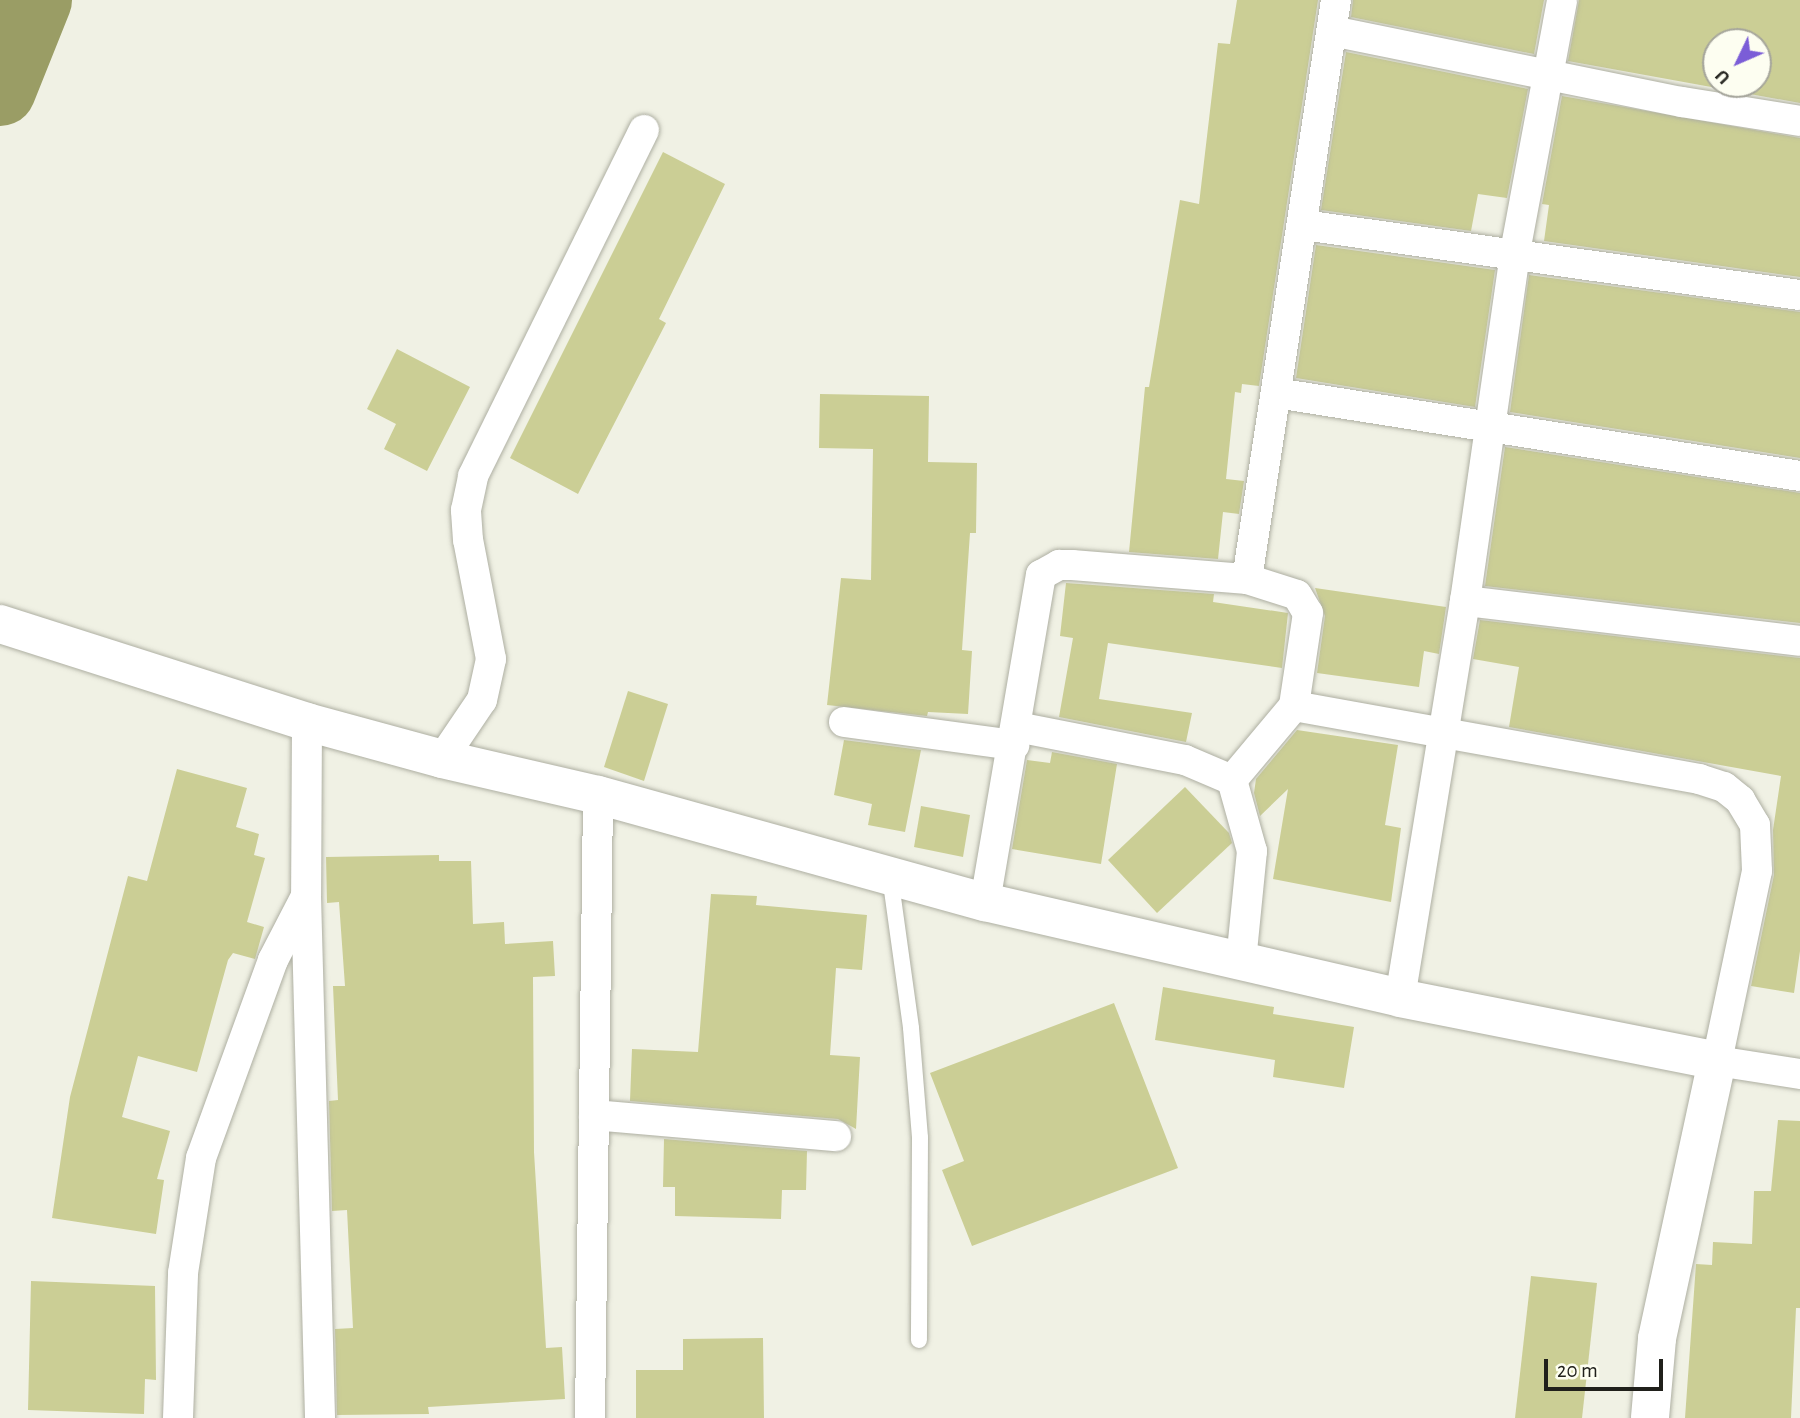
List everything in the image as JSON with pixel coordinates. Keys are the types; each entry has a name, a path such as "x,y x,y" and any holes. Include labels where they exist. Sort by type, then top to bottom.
{"street":[{"path":"1247,579 1336,0"},
{"path":"1400,998 1465,601 1515,252 1562,0"},
{"path":"1332,31 1549,76 1800,121"},
{"path":"442,759 482,700 491,659 467,540 466,510 473,476 645,130"},
{"path":"1303,225 1515,252 1800,295"},
{"path":"1276,393 1800,476"},
{"path":"985,902 1015,736 1036,587 1048,570 1072,565 1247,579 1284,589 1306,604 1294,706 1232,780"},
{"path":"1465,601 1800,641"},
{"path":"0,624 307,722 442,759 598,795 985,902 1400,998 1717,1061 1800,1074"},
{"path":"1294,706 1699,779 1724,787 1740,800 1755,825 1757,871 1657,1339 1650,1418"},
{"path":"307,722 306,896 320,1418"},
{"path":"844,722 1015,736 1185,760 1232,780"},
{"path":"1232,780 1252,851 1241,962"},
{"path":"590,1418 598,795"},
{"path":"178,1418 183,1273 201,1158 273,960 306,896"},
{"path":"594,1115 836,1136"}],"lane":[{"path":"890,876 911,1028 919,1126 919,1340"}],"building":[{"path":"1237,0 1318,0 1259,386 1242,384 1241,393 1235,392 1226,479 1244,481 1239,514 1223,512 1218,559 1129,552 1145,387 1149,387 1180,200 1199,204 1218,43 1230,44"},
{"path":"1353,0 1544,0 1534,54 1351,17"},
{"path":"1579,0 1800,0 1800,103 1772,98 1772,28 1702,28 1702,85 1568,61"},
{"path":"1346,52 1528,89 1507,198 1478,194 1471,231 1321,210"},
{"path":"1562,96 1800,138 1800,277 1544,241 1549,205 1542,204"},
{"path":"663,152 725,184 659,319 666,323 578,494 510,458"},
{"path":"1316,245 1495,270 1475,407 1296,378"},
{"path":"1529,275 1800,312 1800,458 1510,412"},
{"path":"397,349 470,387 427,471 384,449 396,424 367,409"},
{"path":"820,394 929,396 928,462 977,463 976,533 970,533 962,650 972,651 968,714 928,712 927,716 827,705 841,578 871,580 873,449 819,448"},
{"path":"1505,447 1800,493 1800,623 1485,586"},
{"path":"1066,583 1214,594 1213,602 1288,613 1282,668 1108,643 1099,699 1192,713 1186,742 1059,717 1073,638 1060,636"},
{"path":"1315,588 1446,607 1439,654 1424,651 1419,687 1317,673 1325,616"},
{"path":"1480,620 1800,658 1800,951 1794,993 1751,986 1774,875 1773,830 1781,776 1509,727 1519,667 1473,659"},
{"path":"628,691 668,704 644,781 604,767"},
{"path":"1297,730 1398,745 1385,825 1401,828 1391,902 1273,879 1288,789 1260,816 1254,793 1256,779"},
{"path":"844,740 921,750 905,832 868,825 872,804 834,795"},
{"path":"1052,752 1117,764 1101,864 1012,849 1027,760 1050,763"},
{"path":"177,769 247,788 236,827 259,834 254,855 265,858 247,922 264,927 255,959 233,953 228,960 197,1072 138,1056 122,1117 170,1131 157,1179 164,1180 156,1234 52,1218 70,1097 128,876 147,881"},
{"path":"1185,787 1229,833 1232,843 1157,913 1108,860"},
{"path":"921,806 970,815 963,857 914,847"},
{"path":"439,855 439,861 471,861 473,924 504,922 505,944 553,941 555,976 533,977 534,1152 546,1348 562,1347 565,1399 428,1407 429,1414 337,1415 335,1329 353,1328 347,1210 332,1211 329,1101 338,1100 333,986 345,986 339,902 327,903 326,857"},
{"path":"711,894 757,896 756,905 867,915 862,970 836,968 830,1055 860,1057 856,1129 838,1119 630,1101 632,1049 698,1052"},
{"path":"1163,987 1274,1007 1273,1014 1354,1027 1344,1088 1273,1077 1275,1060 1155,1040"},
{"path":"1114,1003 1178,1168 972,1246 942,1170 964,1161 930,1073"},
{"path":"1778,1120 1800,1121 1800,1308 1796,1308 1791,1418 1685,1418 1696,1264 1712,1265 1713,1242 1752,1244 1754,1191 1771,1191"},
{"path":"664,1139 807,1151 806,1190 782,1190 781,1219 675,1216 675,1187 663,1187"},
{"path":"1531,1276 1597,1283 1582,1418 1515,1418"},
{"path":"31,1281 155,1286 156,1380 145,1379 144,1414 28,1410"},
{"path":"763,1338 764,1418 636,1418 636,1370 683,1370 683,1339"}],"waterway":[{"path":"0,90 36,0"}]}
